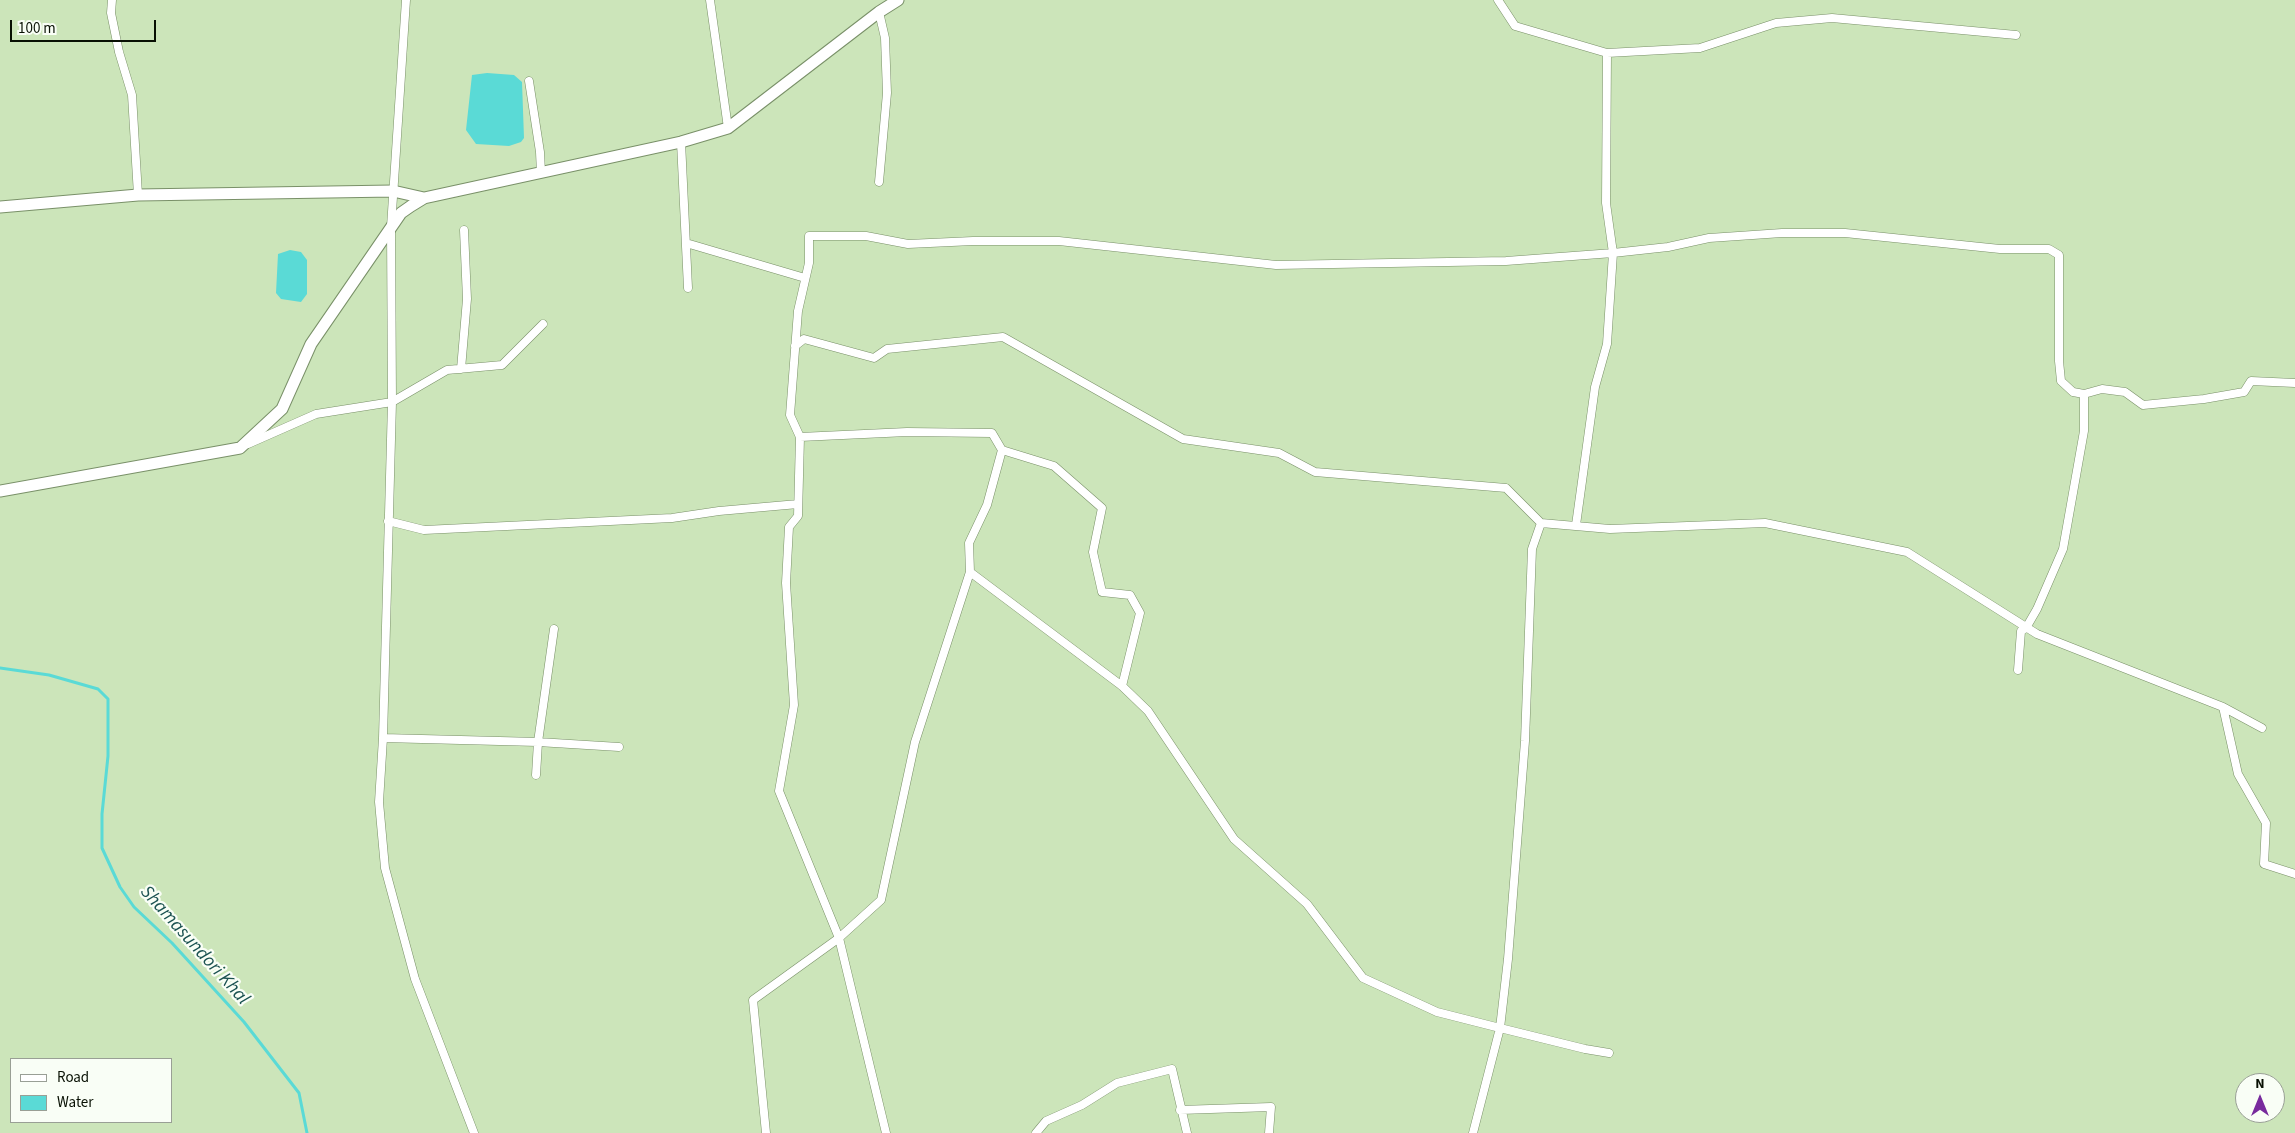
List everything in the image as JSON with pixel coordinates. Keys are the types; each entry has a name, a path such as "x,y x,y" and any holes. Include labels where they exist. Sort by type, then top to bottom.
{"main road":[{"path":"0,491 240,448 282,409 311,344 401,213 424,198 681,142 728,128 879,12 898,0"},
{"path":"0,207 138,195 393,191 424,198"}],"street":[{"path":"112,0 111,13 132,95 138,195"},
{"path":"406,0 391,227 392,402 383,738 379,802 385,868 415,979 474,1133"},
{"path":"710,0 728,128"},
{"path":"1498,0 1515,26 1608,52 1700,48 1776,23 1832,18 2016,35"},
{"path":"879,12 885,38 887,93 879,182"},
{"path":"1576,525 1595,387 1608,344 1613,253 1606,203 1608,52"},
{"path":"529,81 540,152 541,173"},
{"path":"681,142 688,288"},
{"path":"461,369 467,299 464,230"},
{"path":"886,1133 838,938 779,791 794,705 786,583 789,527 798,516 800,437 790,415 798,312 809,263 809,236 866,236 908,244 973,241 1059,241 1276,265 1506,261 1613,253 1668,247 1709,238 1782,233 1846,233 2000,249 2049,249 2059,255 2059,361 2061,381 2073,392 2084,394 2102,388 2125,392 2143,405 2204,399 2244,392 2252,381 2295,383"},
{"path":"686,243 805,278"},
{"path":"240,448 316,414 392,402 447,370 502,365 543,324"},
{"path":"796,346 804,339 874,358 887,349 1003,336 1183,439 1280,453 1315,472 1506,488 1541,523 1610,529 1765,523 1907,552 2026,628 2148,680 2223,707 2262,728"},
{"path":"2018,670 2021,631 2026,628 2037,609 2063,549 2084,431 2084,394"},
{"path":"800,437 908,432 992,433 1002,450 1054,466 1102,508 1093,552 1102,592 1130,595 1140,613 1122,686"},
{"path":"766,1133 753,1000 838,938 881,900 914,742 970,572 969,543 987,505 1002,450"},
{"path":"388,521 424,530 672,518 719,511 798,504"},
{"path":"1473,1133 1500,1028 1509,949 1525,741 1532,548 1541,523"},
{"path":"970,572 1122,686 1148,711 1234,840 1307,904 1363,978 1437,1012 1586,1049 1609,1052"},
{"path":"536,774 538,742 554,629"},
{"path":"2223,707 2238,774 2266,823 2264,864 2295,874"},
{"path":"383,738 538,742 619,747"},
{"path":"1036,1133 1046,1121 1082,1105 1117,1083 1172,1069 1180,1110 1187,1133"},
{"path":"1180,1110 1271,1107 1269,1133"}],"water":[{"path":"487,73 514,75 522,82 524,138 521,142 509,146 476,144 466,130 472,75"},
{"path":"290,250 301,252 307,260 307,294 301,302 281,299 276,293 278,254"}],"waterway":[{"name":"Shamasundori Khal","path":"0,668 49,675 98,689 108,699 108,756 102,814 102,848 120,887 134,907 172,943 244,1022 299,1093 307,1133"}]}
